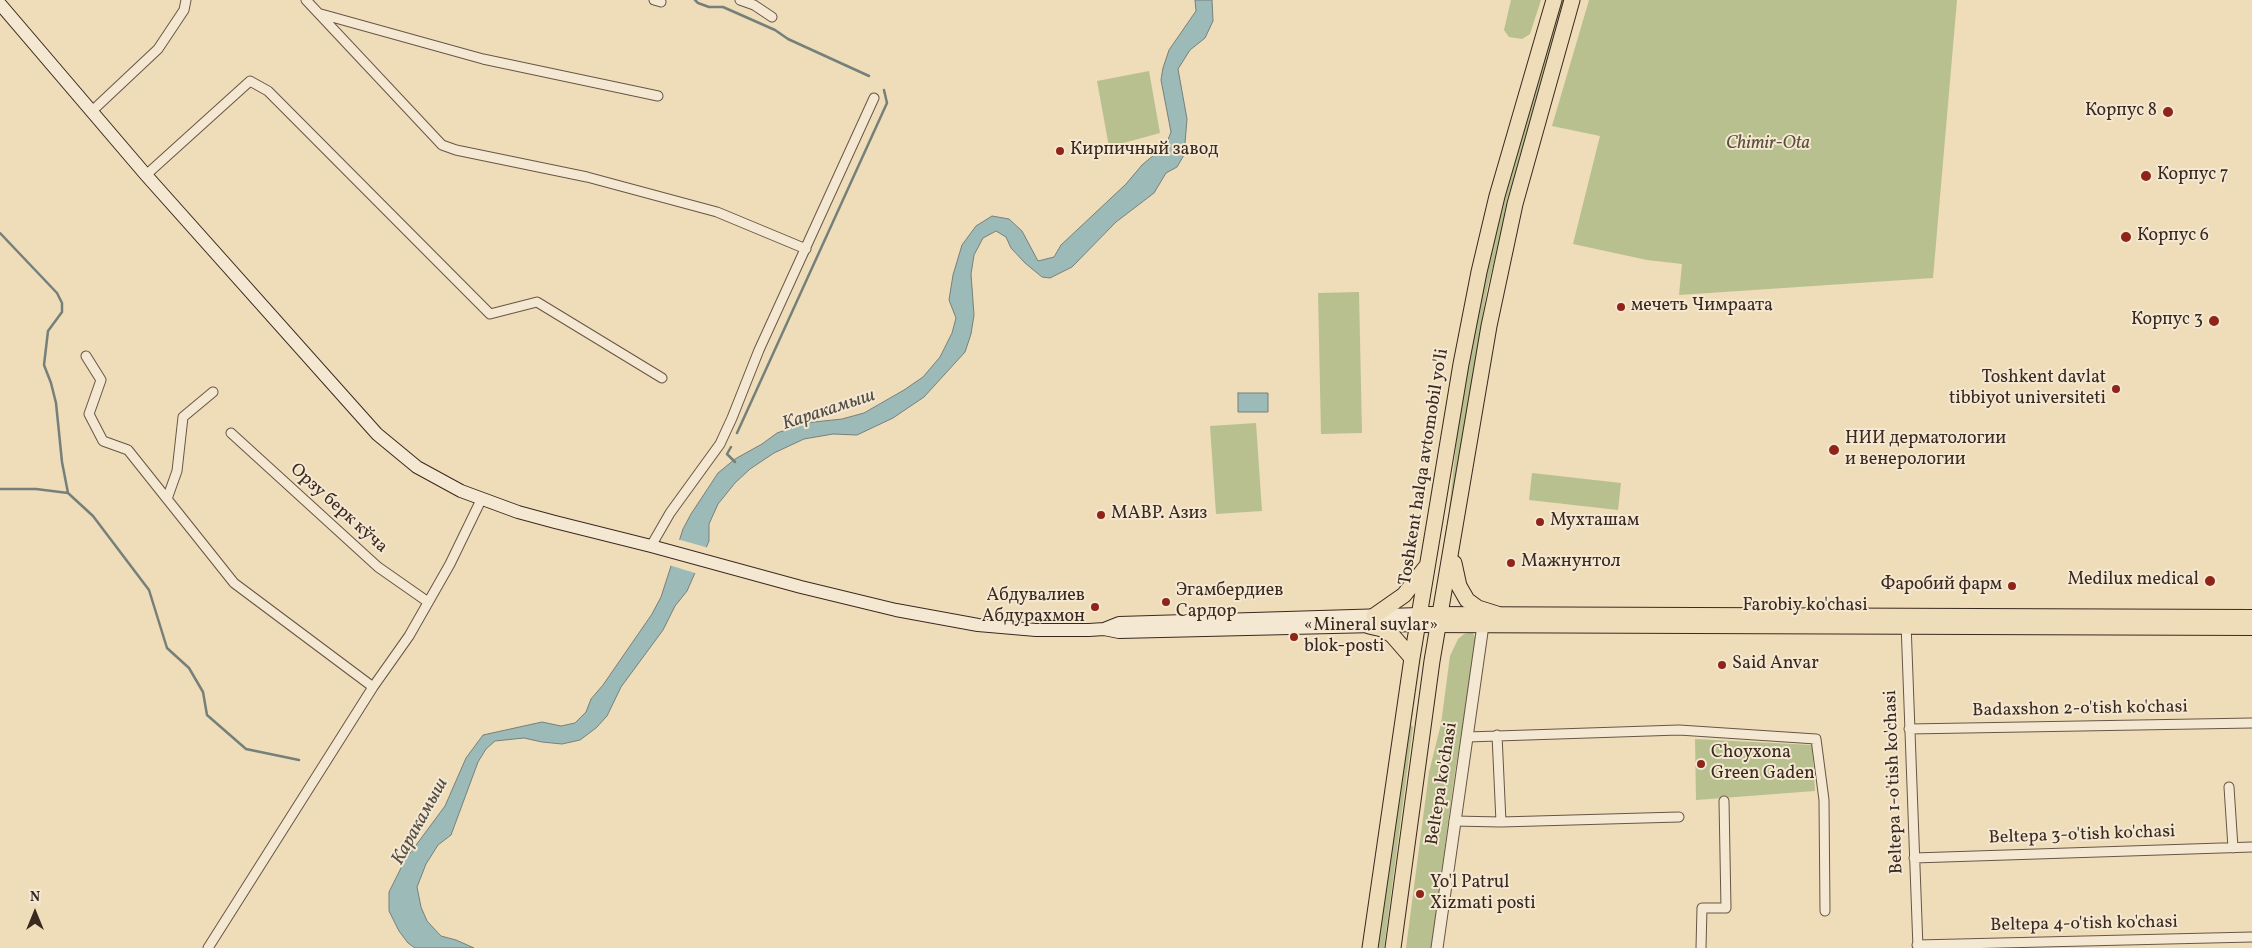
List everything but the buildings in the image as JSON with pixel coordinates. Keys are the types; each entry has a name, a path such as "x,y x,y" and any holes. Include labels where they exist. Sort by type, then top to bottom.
{"highway":[{"name":"Toshkent halqa avtomobil yo'li","path":"1370,948 1412,658 1461,364 1479,272 1502,177 1554,0"},
{"path":"1393,948 1440,620 1482,367 1506,241 1524,165 1572,0"},
{"path":"1452,551 1457,579 1464,597 1472,606 1497,614"},
{"path":"1412,658 1392,635 1371,621 1404,595 1429,564"}],"main road":[{"path":"0,4 146,175 386,443 428,474 481,500 555,522 896,610 970,623 1036,630 1104,629 1119,623 1419,620"},
{"name":"Farobiy ko'chasi","path":"1440,620 1497,614 2252,628"},
{"name":"Farobiy ko'chasi","path":"1419,620 1483,624 2252,617"}],"street":[{"path":"91,112 158,48 184,10 186,0"},
{"path":"306,0 442,145 456,150 587,177 717,212 806,249"},
{"path":"740,0 754,5 772,18"},
{"path":"320,14 483,59 658,96"},
{"path":"146,175 250,82 268,91 490,314 537,302 662,378"},
{"path":"651,546 670,513 720,444 759,350 874,98"},
{"path":"86,356 101,380 89,414 103,441 128,450 234,583 373,687"},
{"path":"167,498 177,471 183,417 213,392"},
{"name":"Орзу берк кўча","path":"231,433 378,567 428,602"},
{"path":"208,948 373,687 408,636 450,564 481,500"},
{"name":"Beltepa 1-o'tish ko'chasi","path":"1906,621 1918,946"},
{"name":"Beltepa ko'chasi","path":"1438,948 1454,821 1483,624"},
{"name":"Badaxshon 2-o'tish ko'chasi","path":"1909,729 2252,723"},
{"path":"1467,737 1679,730 1816,739 1824,800 1825,911"},
{"path":"1497,735 1501,822"},
{"path":"2230,787 2233,848"},
{"path":"1701,948 1702,908 1726,908 1724,802"},
{"path":"1454,821 1501,822 1679,817"},
{"name":"Beltepa 3-o'tish ko'chasi","path":"1914,858 2252,847"},
{"name":"Beltepa 4-o'tish ko'chasi","path":"1918,946 2252,937"}],"green space":[{"path":"1511,0 1541,0 1530,34 1522,39 1509,37 1504,30"},
{"path":"1559,0 1565,0 1520,156 1487,290 1438,582 1449,511 1458,426 1475,323 1497,221"},
{"name":"Chimir-Ota","path":"1589,0 1957,0 1933,278 1679,295 1682,264 1647,260 1573,244 1600,136 1552,126"},
{"path":"1149,71 1160,133 1109,147 1097,81"},
{"path":"1359,292 1362,433 1321,434 1318,293"},
{"path":"1256,423 1262,511 1216,514 1210,426"},
{"path":"1532,473 1621,483 1618,510 1529,500"},
{"path":"1472,632 1477,640 1455,772 1431,948 1406,948 1429,772 1441,724 1450,656 1458,639 1464,634"},
{"path":"1425,633 1411,725 1413,727 1384,948 1378,948 1410,726"},
{"name":"Choyxona Green Gaden","path":"1695,739 1812,745 1815,791 1696,800"}],"water":[{"path":"1195,0 1212,0 1213,21 1205,38 1190,50 1178,69 1187,119 1184,155 1177,167 1166,173 1154,193 1116,222 1072,267 1050,278 1042,277 1025,263 1011,248 1006,237 996,231 983,238 974,255 971,274 974,315 971,334 965,352 924,397 893,418 857,435 833,434 804,439 774,453 750,469 735,483 718,504 709,524 709,541 687,591 675,606 663,630 621,687 607,716 596,728 580,740 562,744 524,738 495,741 486,749 478,762 451,835 438,845 426,864 417,887 421,907 427,921 441,936 474,948 415,948 408,943 399,931 389,911 389,892 405,860 445,806 466,758 483,735 542,722 561,726 575,723 586,712 591,699 603,685 652,614 661,597 683,529 691,514 718,473 735,459 777,433 805,423 842,419 864,413 923,377 940,357 952,333 956,318 949,300 953,275 962,245 976,226 992,216 1009,219 1022,231 1038,261 1054,257 1061,245 1126,184 1142,165 1166,145 1171,132 1161,80 1163,68 1169,50 1196,11"},
{"path":"1238,393 1268,393 1268,412 1238,412"}],"pier":[{"path":"677,539 709,548 698,574 669,565"}],"waterway":[{"path":"695,0 709,7 723,7 869,76"},
{"path":"737,433 887,103 884,90"},
{"path":"0,233 57,293 62,303 62,312 48,331 44,365 56,403 62,462 68,493"},
{"path":"731,447 727,454 735,462"},
{"path":"0,489 36,489 68,493 93,516 149,590 167,648 189,668 203,692 207,715 246,749 299,760"}],"place":[{"name":"Корпус 8","path":"2168,112"},
{"name":"Кирпичный завод","path":"1060,151"},
{"name":"Корпус 7","path":"2146,176"},
{"name":"Корпус 6","path":"2126,237"},
{"name":"мечеть Чимраата","path":"1621,307"},
{"name":"Корпус 3","path":"2214,321"},
{"name":"Toshkent davlat tibbiyot universiteti","path":"2116,389"},
{"name":"НИИ дерматологии и венерологии","path":"1834,450"},
{"name":"МАВР. Азиз","path":"1101,515"},
{"name":"Мухташам","path":"1540,522"},
{"name":"Мажнунтол","path":"1511,563"},
{"name":"Medilux medical","path":"2210,581"},
{"name":"Фаробий фарм","path":"2012,586"},
{"name":"Эгамбердиев Сардор","path":"1166,602"},
{"name":"Абдувалиев Абдурахмон","path":"1095,607"},
{"name":"«Mineral suvlar» blok-posti","path":"1294,637"},
{"name":"Said Anvar","path":"1722,665"},
{"name":"Choyxona Green Gaden","path":"1701,764"},
{"name":"Yo'l Patrul Xizmati posti","path":"1420,894"}],"water label":[{"name":"Каракамыш","path":"829,411"},
{"name":"Каракамыш","path":"421,822"}]}
